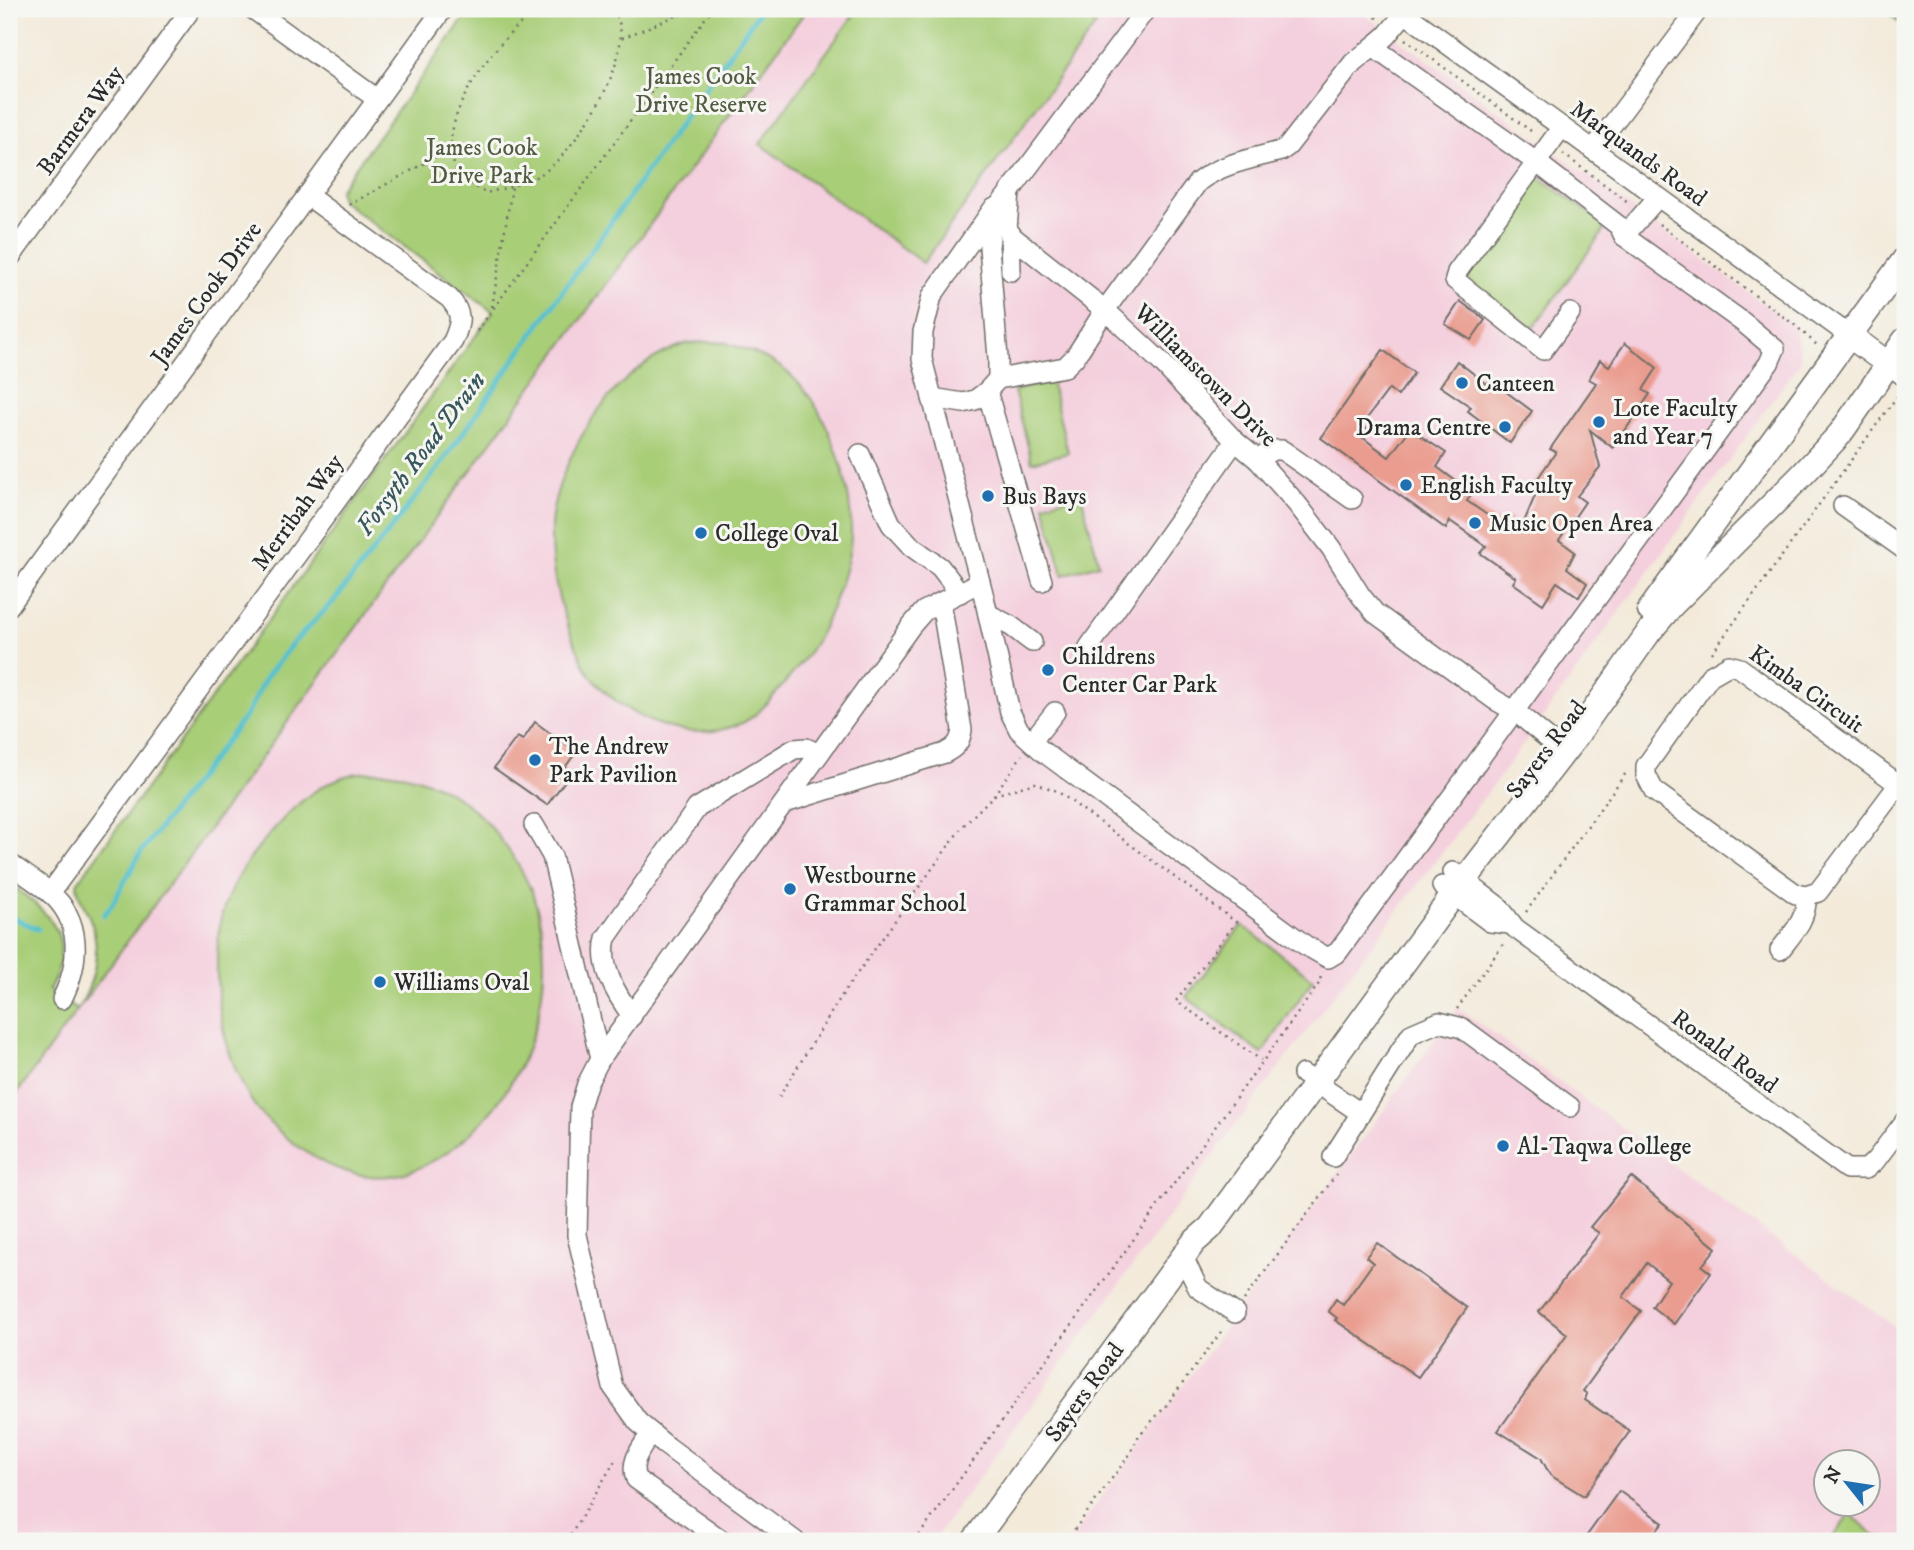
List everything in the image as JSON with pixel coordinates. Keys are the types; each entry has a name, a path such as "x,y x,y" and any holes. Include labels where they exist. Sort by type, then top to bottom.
{"main road":[{"name":"Sayers Road","path":"974,1541 1189,1249 1210,1228 1309,1079 1905,259"},
{"path":"1850,336 1897,371"},
{"name":"Sayers Road","path":"1454,883 1582,728 1649,632 1672,605 1796,482 1897,371 1905,340"},
{"path":"1552,742 1564,740 1627,655 1649,632"}],"street":[{"name":"Barmera Way","path":"9,259 191,9"},
{"path":"253,9 377,99"},
{"name":"James Cook Drive","path":"9,606 443,9"},
{"path":"1146,9 1005,198 993,209 932,296 923,332 922,359 988,614 1010,712 1019,730 1042,751 1328,958 1338,952 1459,785 1516,712 1762,374 1775,349 1744,323 1624,236 1619,226 1536,162 1373,47"},
{"path":"1594,150 1699,9"},
{"path":"1005,198 1007,229 1010,233 1105,310 1198,182 1222,168 1281,151 1287,146 1353,63 1386,36 1402,11"},
{"name":"Marquands Road","path":"1402,11 1850,336"},
{"path":"1562,127 1457,272 1455,281 1543,350 1570,313"},
{"name":"Merribah Way","path":"50,893 444,352 460,326 461,315 449,298 308,196"},
{"path":"1624,236 1658,197"},
{"path":"1005,198 991,228 989,247 998,350 993,385 1042,581"},
{"path":"1010,233 1011,271"},
{"name":"Williamstown Drive","path":"940,426 963,403 975,400 993,385 1065,367 1075,357 1105,310 1163,363 1235,441 1258,460 1331,548 1375,613 1516,712 1552,742"},
{"path":"932,398 963,403"},
{"path":"1089,647 1235,441"},
{"path":"1258,460 1272,450 1282,450 1352,499"},
{"path":"860,454 891,524 912,547 940,567 960,593"},
{"path":"1843,506 1905,550"},
{"path":"794,1541 638,1422 612,1387 577,1235 580,1107 587,1084 600,1059 911,626 924,611 980,582"},
{"path":"785,803 954,749 960,741 962,730 942,602"},
{"path":"988,614 1011,626 1032,642"},
{"name":"Kimba Circuit","path":"1728,665 1741,668 1902,787 1818,892 1806,896 1796,894 1654,791 1646,775 1646,766 1710,676 1728,665"},
{"path":"1031,741 1055,712"},
{"path":"632,1016 614,992 603,950 606,938 697,808 794,749 806,748 819,754"},
{"path":"534,825 552,856 600,1059"},
{"path":"9,863 50,893 63,908 72,926 77,951 70,983 62,999"},
{"name":"Ronald Road","path":"1454,883 1499,907 1512,926 1847,1168 1866,1168 1875,1161 1905,1121"},
{"path":"1780,950 1803,919 1807,907 1806,896"},
{"path":"1337,1162 1359,1112 1411,1034 1438,1022 1462,1028 1570,1107"},
{"path":"1309,1079 1359,1112"},
{"path":"1189,1249 1198,1288"},
{"path":"1161,1287 1198,1288 1228,1308"},
{"path":"651,1433 635,1460 633,1470 636,1479 723,1541"}],"path":[{"path":"545,9 523,22 482,65 458,110 450,149 460,176 486,193 512,187 547,170 591,118 610,82 622,38 617,14 612,9"},
{"path":"622,38 693,9"},
{"path":"347,206 450,149"},
{"path":"492,311 512,187"},
{"path":"779,1097 845,992 946,849 962,827 994,795 1031,741"},
{"path":"994,795 1035,783 1057,792 1236,922 1176,1001 1262,1060"},
{"path":"1447,1024 1512,926"},
{"path":"915,1541 1318,985 1328,958"},
{"path":"1066,1541 1130,1454 1139,1435 1172,1397 1228,1308 1337,1162"},
{"path":"567,1541 615,1461"}],"shaded area":[{"name":"Westbourne Grammar School","path":"807,9 1357,9 1795,326 1801,361 1506,768 1222,1143 933,1541 9,1541 9,1104"},
{"name":"Al-Taqwa College","path":"1458,1008 1905,1334 1905,1541 1070,1541"}],"green space":[{"path":"471,9 807,9 9,1104 9,883 36,905 55,928 61,955 58,971 49,990 77,1010 92,978 96,942 77,883 493,312 341,200 339,190"},
{"path":"858,9 1073,9 1096,25 923,263 760,144"},
{"path":"1882,9 1905,9 1905,26"},
{"path":"1539,177 1607,226 1533,328 1472,284 1467,276"},
{"name":"College Oval","path":"723,342 775,363 798,383 812,401 825,422 842,469 848,493 851,538 842,581 822,630 802,662 753,717 720,730 700,732 680,730 642,717 608,695 588,672 568,628 559,600 552,557 551,527 560,482 573,452 597,412 615,390 647,363 672,349 690,343"},
{"path":"1051,381 1068,453 1032,462 1014,391"},
{"path":"1081,494 1099,564 1063,575 1044,504"},
{"name":"Williams Oval","path":"387,772 420,779 449,792 475,811 498,836 518,864 533,895 541,929 544,963 534,1031 521,1063 504,1093 483,1121 458,1144 427,1164 405,1173 382,1177 350,1173 316,1158 280,1132 256,1107 236,1069 225,1036 217,985 217,960 218,936 229,894 259,846 274,829 300,803 330,782 357,773"},
{"path":"1242,925 1313,979 1262,1054 1186,997"},
{"path":"1847,1518 1855,1518 1882,1541 1830,1541"}],"building":[{"path":"1460,301 1485,320 1471,340 1445,324"},
{"path":"1625,343 1657,368 1643,390 1650,394 1613,448 1590,430 1600,467 1577,496 1585,502 1559,540 1575,552 1567,568 1587,583 1579,597 1557,582 1543,604 1513,583 1516,578 1480,553 1486,546 1450,521 1446,529 1321,438 1383,350 1414,373 1398,396 1389,389 1362,425 1368,430 1362,437 1389,457 1410,429 1446,453 1437,467 1472,493 1467,501 1500,524 1506,516 1522,527 1537,491 1531,488 1556,452 1550,449 1596,383 1589,379 1600,360 1609,366"},
{"name":"Drama Centre","path":"1457,361 1487,384 1490,380 1532,411 1510,443 1468,411 1471,407 1440,386"},
{"name":"The Andrew Park Pavilion","path":"535,722 576,752 564,769 570,774 547,805 494,768 517,737 523,740"},
{"path":"1631,1177 1716,1248 1702,1266 1711,1273 1674,1324 1652,1307 1669,1281 1647,1263 1623,1297 1641,1311 1583,1391 1587,1394 1585,1400 1630,1431 1584,1496 1550,1475 1541,1458 1498,1431 1567,1334 1539,1312 1599,1233 1590,1227"},
{"path":"1377,1243 1467,1308 1418,1377 1335,1320 1337,1318 1328,1311 1336,1299 1343,1305 1373,1263 1366,1257"},
{"path":"1619,1491 1663,1523 1648,1541 1583,1541"}],"waterway":[{"name":"Forsyth Road Drain","path":"104,915 141,852 247,714 266,677 293,643 333,602 437,470 761,9"},
{"name":"Forsyth Road Drain","path":"9,916 38,929"}],"place":[{"name":"Canteen","path":"1462,383"},
{"name":"Lote Faculty and Year 7","path":"1599,422"},
{"name":"Drama Centre","path":"1505,427"},
{"name":"English Faculty","path":"1406,485"},
{"name":"Bus Bays","path":"988,496"},
{"name":"Music Open Area","path":"1475,523"},
{"name":"College Oval","path":"701,533"},
{"name":"Childrens Center Car Park","path":"1048,670"},
{"name":"The Andrew Park Pavilion","path":"535,760"},
{"name":"Westbourne Grammar School","path":"790,889"},
{"name":"Williams Oval","path":"380,982"},
{"name":"Al-Taqwa College","path":"1503,1146"}],"park label":[{"name":"James Cook Drive Reserve","path":"701,90"},
{"name":"James Cook Drive Park","path":"482,161"}]}
